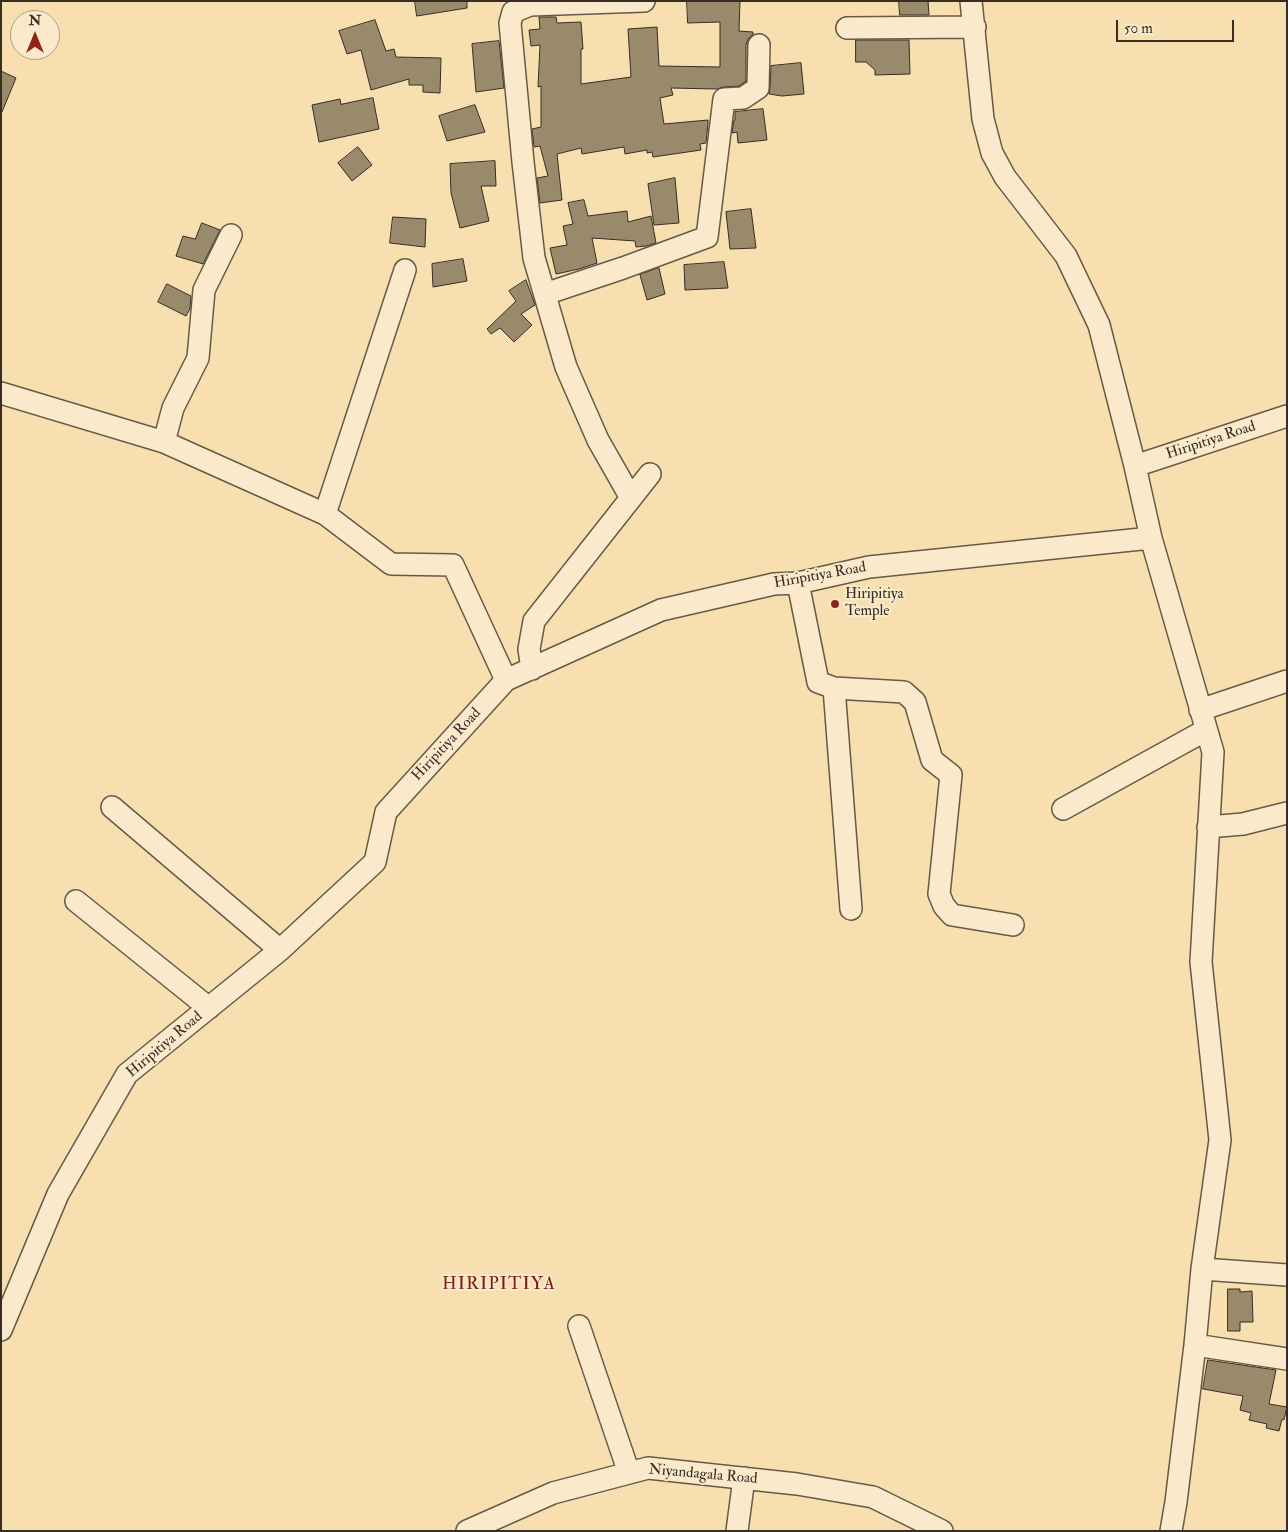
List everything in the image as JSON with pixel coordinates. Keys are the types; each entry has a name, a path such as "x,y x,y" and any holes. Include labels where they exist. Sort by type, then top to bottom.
{"street":[{"path":"631,498 598,440 566,368 534,258 522,162 510,23 513,12 530,5 644,1"},
{"path":"972,1 983,119 992,153 1005,178 1066,256 1099,325 1135,466 1151,538 1213,752 1200,962 1220,1140 1202,1269 1195,1345 1171,1531"},
{"path":"847,28 975,27"},
{"path":"545,294 707,237 724,100 743,98 758,88 759,44"},
{"path":"164,442 173,408 198,358 204,290 231,234"},
{"path":"325,514 405,270"},
{"path":"1,393 164,442 325,514 391,564 453,565 506,680"},
{"name":"Hiripitiya Road","path":"1135,466 1287,416"},
{"path":"532,669 528,650 534,622 650,474"},
{"name":"Hiripitiya Road","path":"1,1330 58,1194 128,1074 280,950 375,862 386,812 506,680 661,610 774,584 798,583 869,567 1151,538"},
{"path":"798,583 818,682 834,688 904,692 915,702 932,760 950,775 939,894 944,906 952,915 1013,925"},
{"path":"1064,809 1203,720 1287,681"},
{"path":"834,688 851,909"},
{"path":"112,806 280,950"},
{"path":"1208,826 1243,824 1287,813"},
{"path":"76,901 209,1008"},
{"path":"1202,1269 1287,1275"},
{"path":"579,1326 629,1473"},
{"path":"1195,1345 1287,1359"},
{"name":"Niyandagala Road","path":"467,1531 553,1493 648,1468 797,1484 873,1497 934,1529"},
{"path":"737,1531 744,1478"}],"building":[{"path":"415,1 467,1 467,8 417,16"},
{"path":"687,1 740,1 739,31 753,32 746,45 746,81 739,86 717,89 671,88 673,95 660,98 664,124 708,120 706,143 700,144 701,150 653,157 652,152 647,153 647,150 625,154 624,147 582,154 581,148 557,154 562,200 540,203 537,178 548,176 540,146 534,147 532,129 541,127 541,86 538,87 540,45 531,46 529,30 540,29 539,17 556,17 557,23 581,22 583,49 581,49 581,84 631,77 628,29 657,27 659,66 720,67 720,22 688,23"},
{"path":"899,1 928,1 929,15 900,15"},
{"path":"375,20 386,51 394,49 396,57 441,58 440,93 423,92 423,85 409,85 409,79 371,90 361,50 347,54 339,31"},
{"path":"856,40 909,40 910,74 875,75 875,70 866,62 856,62"},
{"path":"499,41 504,88 476,92 472,44"},
{"path":"801,63 804,94 782,96 769,94 771,66"},
{"path":"1,71 16,78 2,112 1,112"},
{"path":"373,98 379,129 319,142 312,105 340,99 341,104"},
{"path":"475,105 485,132 447,141 439,116"},
{"path":"763,109 767,140 738,143 737,132 732,133 735,112"},
{"path":"358,147 372,165 352,181 338,163"},
{"path":"495,161 496,186 481,186 489,221 460,228 451,193 450,164"},
{"path":"675,178 679,223 654,225 648,184"},
{"path":"584,200 588,216 627,211 628,222 651,216 656,243 636,247 635,241 592,238 597,263 556,274 550,248 567,245 563,226 573,224 568,203"},
{"path":"751,209 756,248 730,249 726,212"},
{"path":"393,217 426,219 425,247 390,243"},
{"path":"202,223 220,230 203,264 176,256 183,236 195,239"},
{"path":"463,259 467,281 433,287 432,264"},
{"path":"724,262 728,288 685,290 684,265"},
{"path":"659,268 665,294 647,300 640,275"},
{"path":"526,280 535,305 521,314 532,325 514,342 500,328 491,334 487,329 516,301 509,291"},
{"path":"167,284 191,296 190,309 186,316 158,302"},
{"path":"1228,1289 1240,1289 1240,1292 1252,1291 1253,1322 1240,1322 1240,1331 1228,1331"},
{"path":"1208,1360 1276,1370 1269,1404 1287,1407 1279,1431 1266,1428 1267,1424 1249,1420 1251,1413 1240,1410 1243,1396 1203,1389"}],"place":[{"name":"Hiripitiya Temple","path":"835,604"}],"district":[{"name":"HIRIPITIYA","path":"499,1285"}]}
